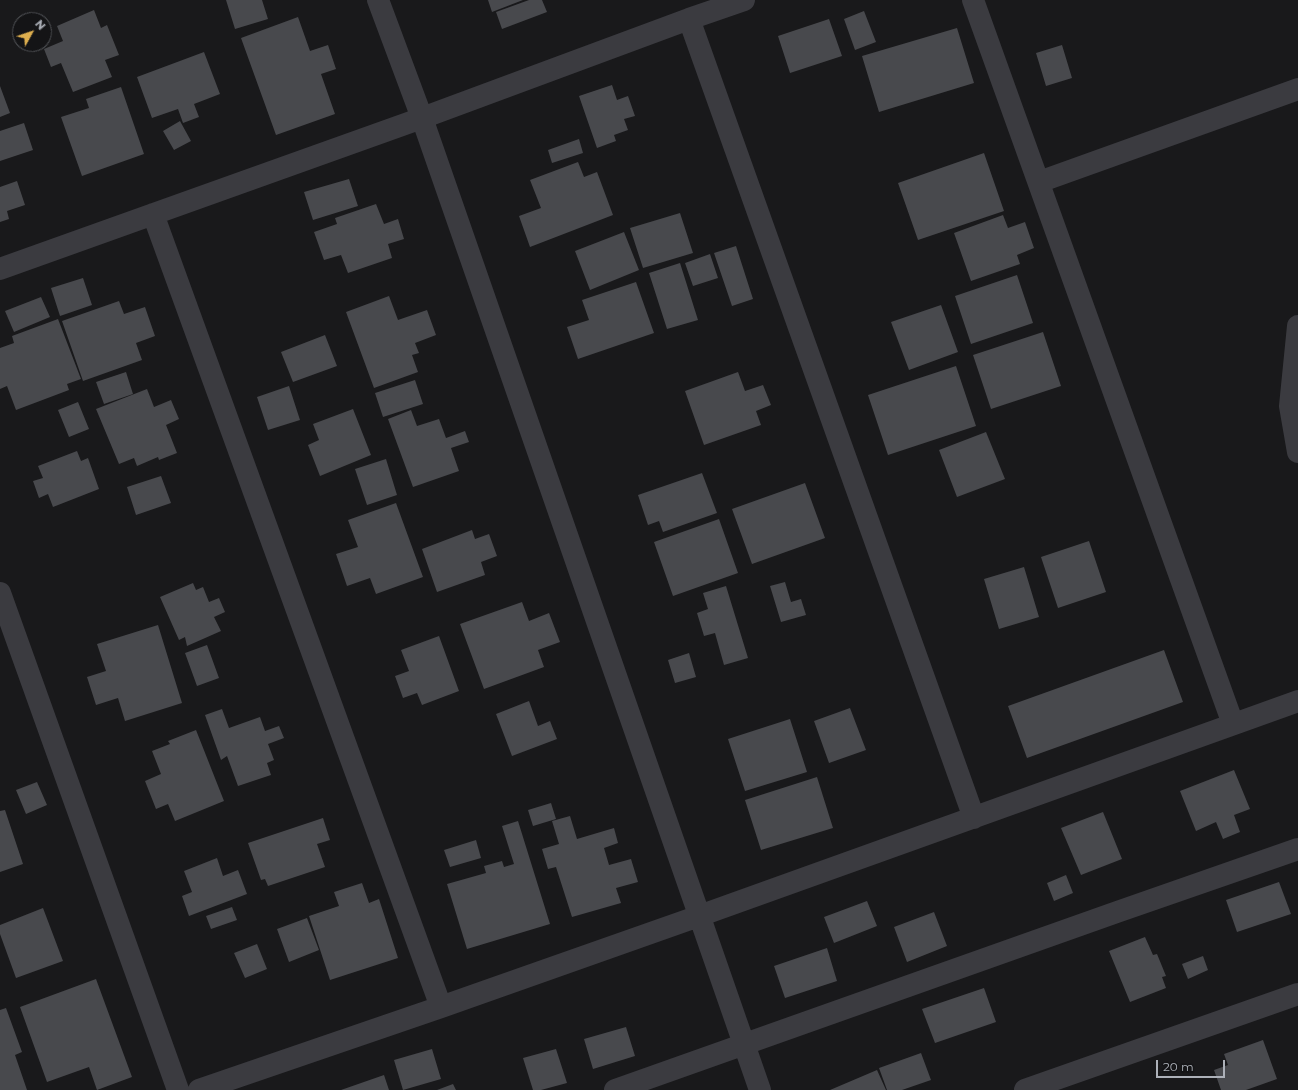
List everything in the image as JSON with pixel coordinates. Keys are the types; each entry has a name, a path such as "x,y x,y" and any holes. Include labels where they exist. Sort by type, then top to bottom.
{"street":[{"path":"378,0 422,118 760,1090"},
{"path":"0,269 422,118 744,0"},
{"path":"973,0 1233,724"},
{"path":"689,19 974,818"},
{"path":"1039,182 1298,89"},
{"path":"153,214 442,1007"},
{"path":"1298,326 1290,406 1298,452"},
{"path":"0,593 178,1090"},
{"path":"199,1090 442,1007 700,916 1298,701"},
{"path":"615,1090 1109,914 1298,849"},
{"path":"1025,1090 1298,994"}],"building":[{"path":"226,0 262,0 268,19 235,29"},
{"path":"488,0 523,0 492,12"},
{"path":"529,0 542,0 547,12 502,29 496,12"},
{"path":"94,10 101,28 107,25 119,55 105,60 112,77 73,92 61,63 51,67 45,52 52,52 52,46 63,41 57,26"},
{"path":"864,11 876,42 855,50 844,19"},
{"path":"298,17 310,51 328,45 336,69 321,74 335,114 276,135 241,38"},
{"path":"829,19 842,56 790,73 778,36"},
{"path":"957,28 974,83 879,112 862,56"},
{"path":"1062,45 1072,78 1046,86 1036,53"},
{"path":"204,52 220,94 194,104 199,117 183,123 178,109 152,118 137,77"},
{"path":"612,85 617,100 628,96 635,116 624,119 628,130 614,135 616,141 597,148 579,96"},
{"path":"0,86 10,113 0,117"},
{"path":"121,87 144,154 82,176 61,117 89,108 86,99"},
{"path":"180,121 191,141 174,150 163,131"},
{"path":"24,123 33,150 0,161 0,131"},
{"path":"579,139 583,153 552,163 548,150"},
{"path":"984,153 1004,211 918,240 898,183"},
{"path":"578,162 584,177 597,172 613,215 530,247 519,216 541,208 530,180"},
{"path":"349,179 358,206 313,220 304,192"},
{"path":"17,181 25,205 7,211 9,219 0,222 0,187"},
{"path":"376,204 384,224 398,219 404,239 388,244 392,258 348,273 341,255 324,260 314,232 337,224 335,218"},
{"path":"680,213 693,253 643,268 630,228"},
{"path":"1003,215 1008,228 1025,222 1034,248 1017,255 1020,264 971,281 954,233"},
{"path":"624,232 639,270 590,290 575,251"},
{"path":"736,246 753,299 732,306 714,253"},
{"path":"710,254 718,278 693,286 685,263"},
{"path":"680,263 698,320 667,329 649,273"},
{"path":"1017,275 1033,323 971,344 955,296"},
{"path":"83,278 92,305 60,316 51,288"},
{"path":"636,282 654,333 578,359 567,327 589,320 582,300"},
{"path":"389,296 398,320 427,310 436,335 415,343 419,353 412,355 418,372 374,388 346,312"},
{"path":"41,297 50,317 14,332 5,311"},
{"path":"119,301 124,314 145,307 155,336 136,343 142,360 83,381 62,321"},
{"path":"941,305 958,352 909,370 891,322"},
{"path":"58,319 81,379 67,384 69,390 16,410 7,386 0,389 0,348 14,343 12,336"},
{"path":"1043,332 1061,386 991,409 973,355"},
{"path":"325,335 337,366 293,382 281,352"},
{"path":"956,366 976,426 888,455 868,395"},
{"path":"126,372 133,394 104,404 96,382"},
{"path":"738,372 745,391 763,385 771,405 756,411 761,425 704,445 685,391"},
{"path":"415,380 423,404 383,417 375,393"},
{"path":"289,386 300,420 268,430 257,397"},
{"path":"147,389 154,407 171,400 179,419 166,425 177,453 159,460 158,457 137,466 134,458 119,464 96,409"},
{"path":"78,402 89,429 69,437 58,410"},
{"path":"353,409 371,455 320,476 308,445 319,440 313,424"},
{"path":"411,410 417,426 439,419 446,438 465,431 469,442 451,448 459,471 413,487 388,419"},
{"path":"986,432 1005,479 957,497 939,450"},
{"path":"77,451 81,461 88,458 99,489 53,507 48,494 39,498 33,481 43,478 38,466"},
{"path":"386,459 397,495 367,505 355,469"},
{"path":"702,473 717,513 663,532 659,521 648,525 638,495"},
{"path":"161,476 171,503 136,515 127,487"},
{"path":"805,483 825,538 752,564 732,509"},
{"path":"396,503 423,577 376,594 370,578 347,586 336,554 358,547 348,520"},
{"path":"719,519 738,573 673,596 654,542"},
{"path":"472,530 475,539 489,534 497,556 481,562 485,575 437,592 422,549"},
{"path":"1089,541 1106,592 1058,608 1041,557"},
{"path":"1024,567 1039,617 999,629 984,579"},
{"path":"785,582 791,602 801,599 806,615 781,622 770,586"},
{"path":"193,583 196,590 203,587 209,602 219,598 225,612 214,617 221,631 187,646 185,637 179,640 160,597"},
{"path":"726,586 748,658 724,665 715,633 704,636 697,613 708,609 703,593"},
{"path":"522,602 529,621 549,613 560,642 538,650 544,667 484,689 460,624"},
{"path":"158,625 182,703 125,721 118,698 96,705 87,677 106,671 97,644"},
{"path":"439,636 459,691 422,705 417,693 403,698 395,676 409,671 401,650"},
{"path":"207,645 219,678 197,686 185,653"},
{"path":"1164,650 1183,702 1027,758 1008,706"},
{"path":"689,653 696,677 675,683 668,660"},
{"path":"529,701 538,726 550,721 557,739 512,756 496,714"},
{"path":"850,708 866,750 829,763 814,721"},
{"path":"222,709 229,728 260,717 265,731 279,726 284,738 268,744 274,760 267,763 271,775 238,786 227,756 221,760 205,715"},
{"path":"790,719 807,772 745,791 728,739"},
{"path":"196,730 224,801 175,821 168,804 156,809 145,781 161,774 152,751 170,744 168,741"},
{"path":"1234,770 1250,809 1234,815 1240,832 1223,839 1216,822 1196,831 1180,791"},
{"path":"817,777 833,828 761,850 745,800"},
{"path":"37,782 47,805 26,814 16,790"},
{"path":"551,803 556,819 533,826 528,810"},
{"path":"5,810 23,864 0,872 0,811"},
{"path":"1103,812 1122,859 1081,875 1061,828"},
{"path":"570,816 577,839 614,828 618,843 604,848 609,865 631,859 638,882 616,888 621,903 572,917 556,867 548,869 542,849 559,844 552,821"},
{"path":"323,818 330,840 317,844 325,867 268,886 265,879 261,880 248,843"},
{"path":"518,821 550,924 467,949 447,884 486,873 484,866 502,861 504,867 514,864 502,826"},
{"path":"476,840 481,858 450,867 444,850"},
{"path":"217,858 223,876 238,870 247,894 189,916 182,896 192,892 184,871"},
{"path":"1066,875 1073,893 1054,901 1047,883"},
{"path":"1279,882 1291,914 1237,932 1226,900"},
{"path":"362,883 369,903 379,899 398,958 330,980 309,916 339,906 334,892"},
{"path":"867,901 877,926 834,943 824,917"},
{"path":"232,907 237,920 211,929 206,916"},
{"path":"43,908 63,961 16,978 0,934 0,925"},
{"path":"934,912 947,946 907,962 894,927"},
{"path":"307,918 319,950 289,962 277,929"},
{"path":"1145,937 1153,955 1157,954 1166,976 1162,977 1166,988 1130,1002 1109,951"},
{"path":"257,944 267,969 245,978 234,953"},
{"path":"827,948 837,981 785,998 774,966"},
{"path":"1203,956 1208,970 1188,979 1182,964"},
{"path":"96,979 132,1077 97,1090 89,1067 47,1082 20,1007"},
{"path":"984,988 996,1022 935,1043 922,1009"},
{"path":"6,1008 22,1052 15,1055 27,1090 0,1090 0,1010"},
{"path":"626,1027 635,1056 593,1069 584,1039"},
{"path":"1263,1040 1277,1079 1246,1090 1221,1090 1214,1070 1228,1065 1224,1054"},
{"path":"432,1049 441,1079 403,1090 394,1060"},
{"path":"556,1049 567,1083 541,1090 533,1090 523,1058"},
{"path":"921,1053 931,1080 902,1090 887,1090 879,1068"},
{"path":"877,1070 886,1090 830,1090"},
{"path":"384,1075 389,1090 341,1090"},
{"path":"453,1084 456,1090 437,1090"}]}
